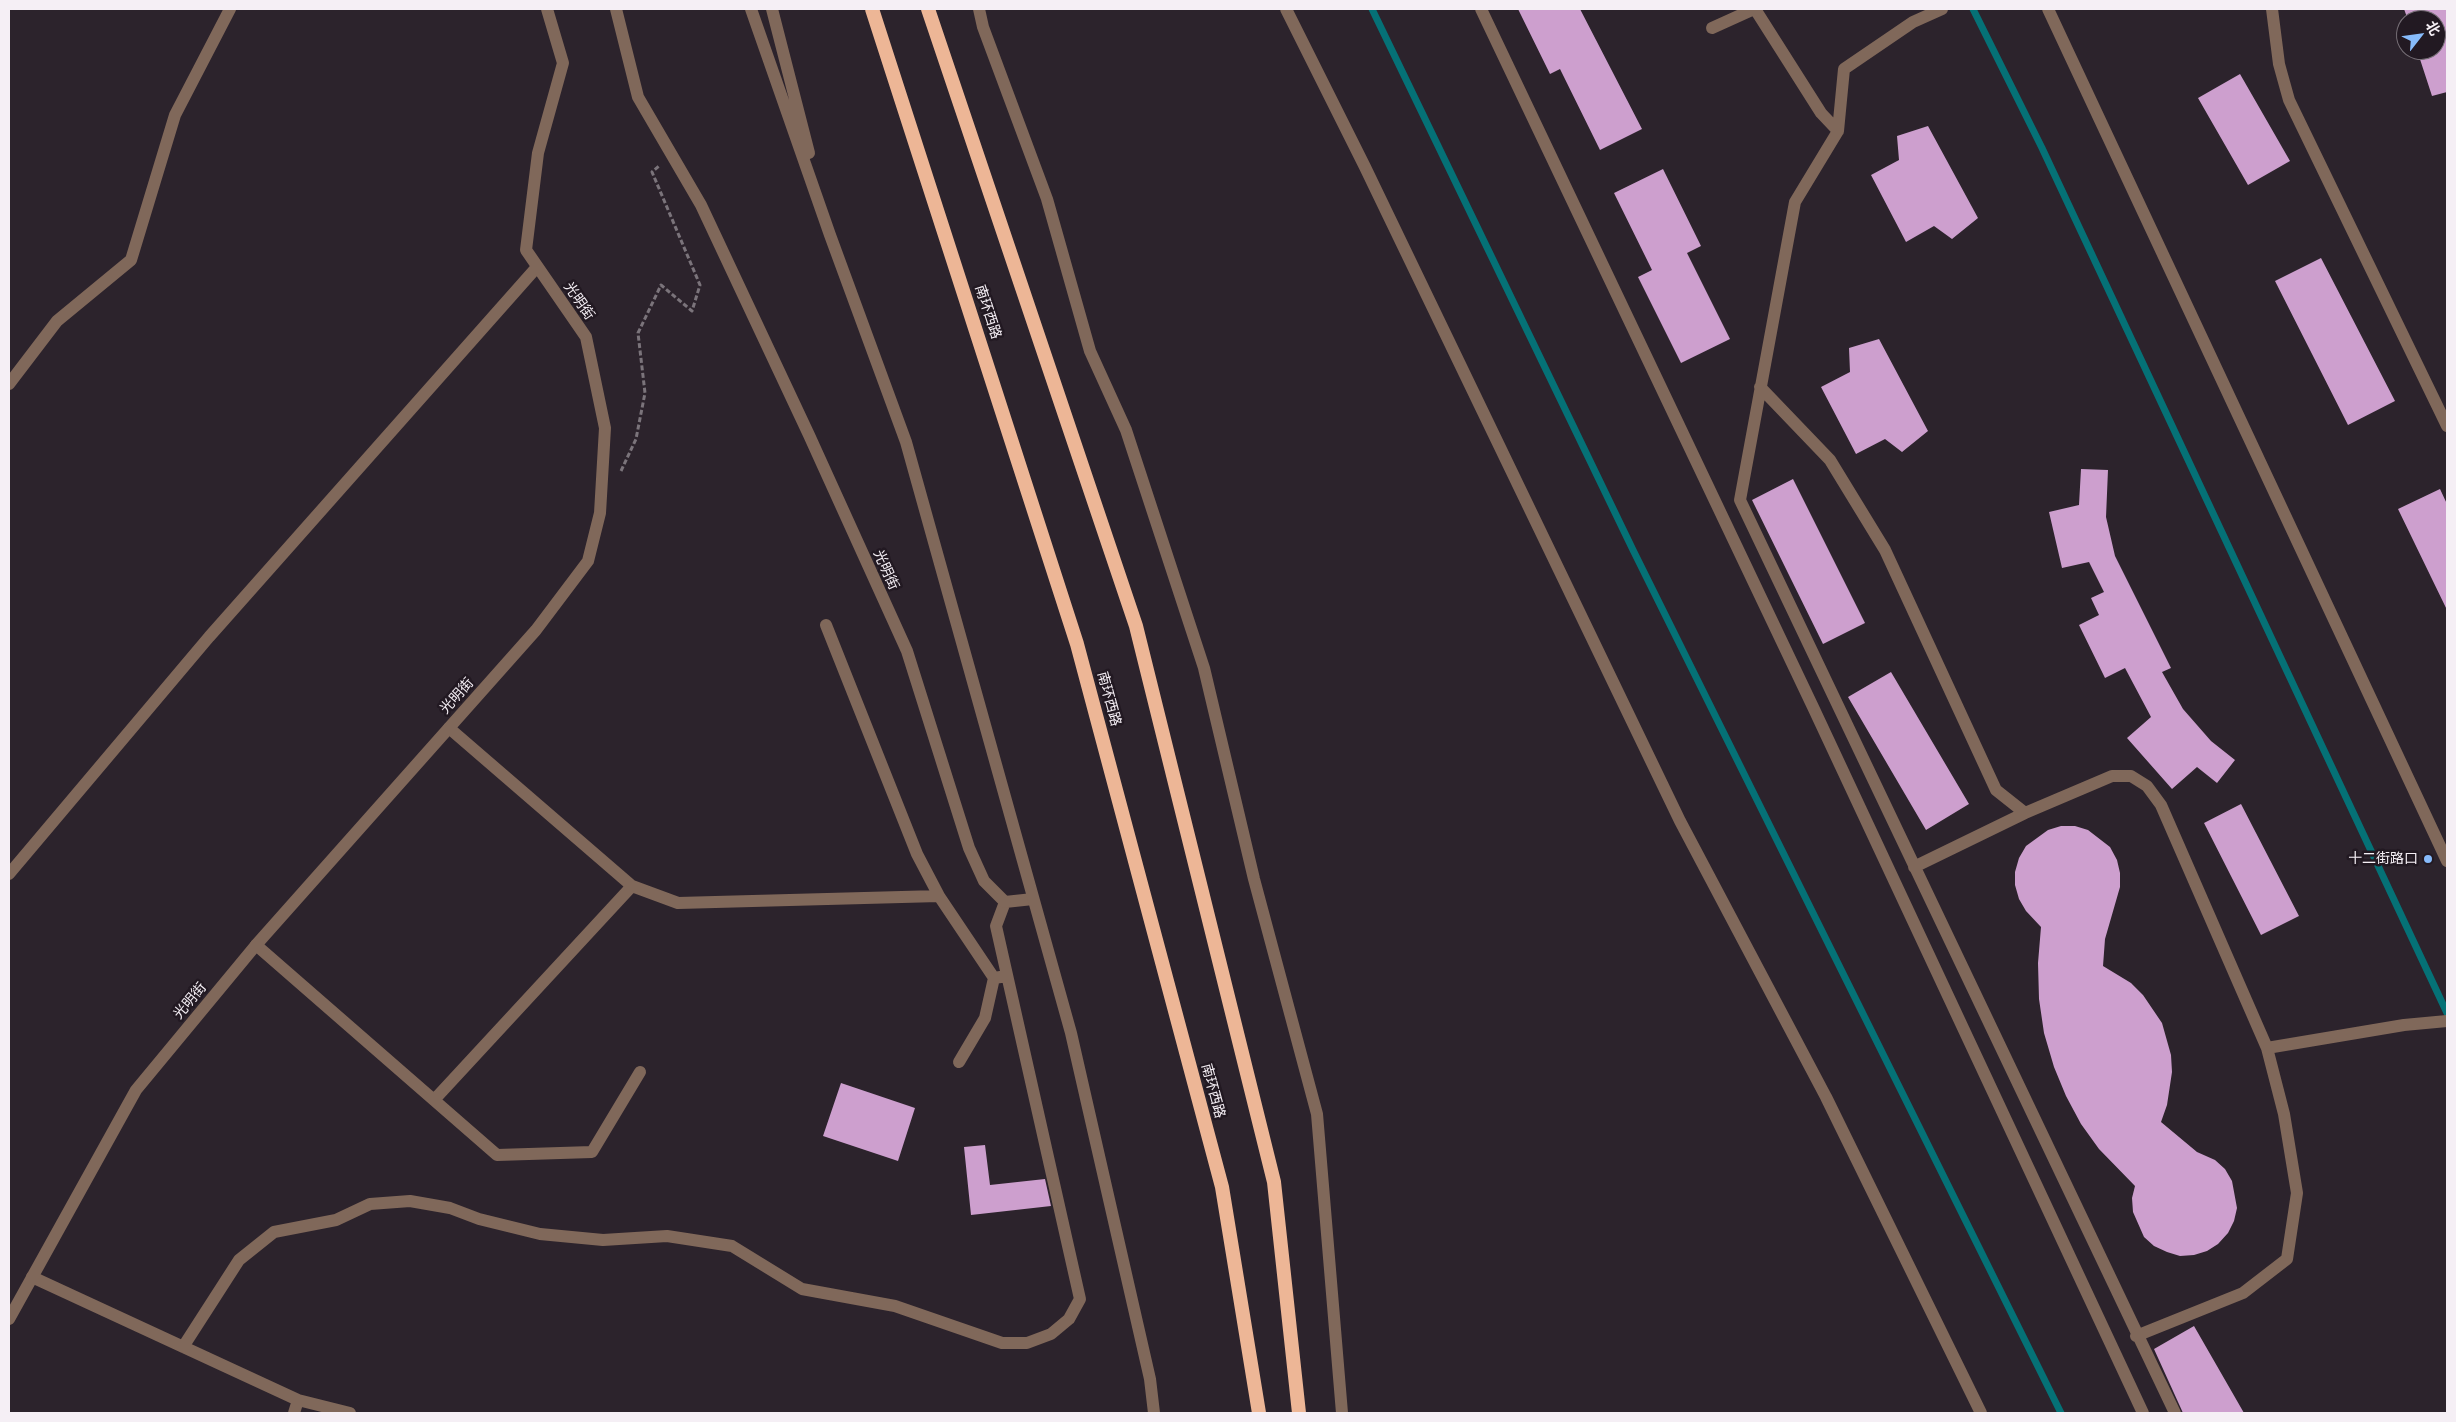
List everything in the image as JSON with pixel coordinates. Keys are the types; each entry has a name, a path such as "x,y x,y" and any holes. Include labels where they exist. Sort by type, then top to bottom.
{"highway":[{"name":"南环西路","path":"872,9 1077,644 1222,1187 1259,1413"},
{"path":"928,9 1136,626 1274,1182 1299,1413"}],"street":[{"path":"9,384 57,321 131,260 175,115 230,9"},
{"name":"光明街","path":"9,1318 136,1090 256,945 536,630 588,562 600,513 605,428 586,337 526,250 538,153 563,64 547,9"},
{"name":"光明街","path":"616,9 638,97 701,205 903,642 969,848 984,881 1005,902"},
{"path":"751,9 830,235 906,442 1071,1033 1150,1379 1154,1413"},
{"path":"772,9 830,235"},
{"path":"979,9 983,27 1047,199 1090,351 1126,430 1204,668 1254,879 1317,1114 1342,1413"},
{"path":"1286,9 1365,167 1680,822 1826,1097 1981,1413"},
{"path":"1481,9 1817,716 2143,1413"},
{"path":"1712,28 1755,9 1821,113 1838,131"},
{"path":"1942,9 1913,22 1844,69 1838,131 1794,202 1740,500 2136,1336 2175,1413"},
{"path":"2048,9 2447,861"},
{"path":"2272,9 2279,64 2289,100 2447,426"},
{"path":"9,874 209,637 537,267"},
{"path":"1760,387 1830,460 1885,550 1996,790 2025,813"},
{"path":"826,625 917,854 939,896 994,978 986,1018 959,1062"},
{"path":"448,728 632,886 678,903 939,896"},
{"path":"1914,867 2025,813 2112,776 2131,776 2147,786 2162,805 2266,1048 2284,1114 2297,1193 2287,1259 2244,1293 2136,1336"},
{"path":"434,1100 632,886"},
{"path":"183,1347 239,1260 274,1232 336,1220 370,1204 410,1201 450,1208 487,1221 540,1234 603,1240 667,1236 732,1246 802,1289 895,1306 1002,1343 1015,1344 1039,1340 1051,1334 1065,1323 1080,1299 996,926 1005,902 1033,899"},
{"path":"256,945 497,1155 592,1152 640,1072"},
{"path":"994,978 1007,976"},
{"path":"2266,1048 2404,1025 2447,1021"},
{"path":"32,1277 298,1400 350,1413"},
{"path":"294,1413 298,1400"}],"path":[{"path":"620,472 636,439 645,393 638,333 661,286 692,311 700,285 652,172 672,156"}],"building":[{"path":"1518,9 1580,9 1642,129 1600,150 1560,69 1550,74"},
{"path":"2447,9 2447,92 2432,96 2420,60 2446,60 2446,10 2404,10"},
{"path":"2240,74 2290,161 2248,185 2198,98"},
{"path":"1928,126 1978,218 1952,239 1934,226 1906,242 1871,175 1899,160 1897,136"},
{"path":"1663,169 1701,246 1687,253 1730,339 1681,363 1638,277 1652,270 1614,193"},
{"path":"2321,258 2395,401 2348,425 2275,281"},
{"path":"1879,339 1928,431 1902,452 1885,439 1856,454 1821,387 1850,372 1849,348"},
{"path":"2081,469 2108,470 2106,517 2115,556 2171,668 2162,672 2183,709 2211,741 2235,760 2217,783 2197,767 2172,789 2127,738 2151,717 2125,668 2105,678 2079,625 2099,615 2091,598 2104,592 2089,562 2062,568 2049,512 2079,505"},
{"path":"1793,479 1865,623 1823,644 1752,500"},
{"path":"2440,489 2447,504 2447,610 2398,509"},
{"path":"1891,672 1969,804 1926,830 1848,697"},
{"path":"2241,804 2299,916 2261,935 2204,823"},
{"path":"2061,826 2075,826 2088,830 2110,847 2117,860 2120,873 2120,887 2105,939 2103,966 2131,983 2143,995 2162,1023 2171,1055 2172,1072 2167,1105 2161,1122 2197,1152 2215,1160 2225,1169 2232,1181 2237,1208 2234,1221 2228,1233 2218,1244 2207,1251 2194,1255 2180,1256 2154,1246 2144,1237 2133,1212 2132,1198 2135,1186 2099,1149 2081,1124 2066,1096 2054,1067 2044,1033 2039,999 2038,963 2041,927 2026,911 2019,899 2015,885 2015,872 2019,858 2026,846 2048,830"},
{"path":"841,1083 915,1108 898,1161 823,1136"},
{"path":"985,1145 990,1185 1045,1179 1051,1206 971,1215 964,1147"},
{"path":"2194,1326 2244,1413 2183,1413 2154,1349"}],"waterway":[{"path":"1372,9 1633,550 2061,1413"},
{"path":"1973,9 2042,148 2447,1013"}],"place":[{"name":"十二街路口","path":"2428,859"}]}
